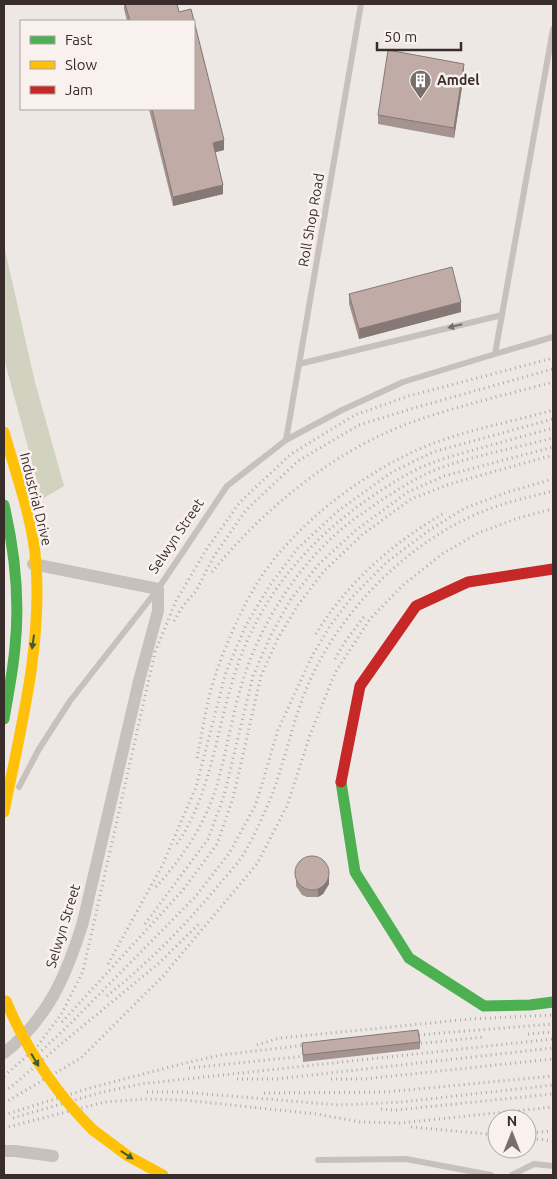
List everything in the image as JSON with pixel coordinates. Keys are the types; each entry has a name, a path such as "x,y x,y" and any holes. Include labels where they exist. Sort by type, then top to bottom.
{"main road":[{"name":"Industrial Drive","path":"4,432 31,532 36,564 35,631 27,687 4,813"},
{"path":"4,505 11,531 10,559 16,636 4,719"},
{"path":"553,570 468,582 416,606 360,686 341,781 355,872 409,958 484,1006 530,1005 553,1002"},
{"path":"6,997 19,1030 38,1066 62,1099 93,1130 128,1156 163,1175"},
{"path":"7,1034 10,1053"}],"street":[{"path":"10,559 158,589"},
{"name":"Selwyn Street","path":"10,1053 41,1016 60,986 72,958 83,922 139,681 158,611 158,589"},
{"path":"4,1152 15,1151 53,1156"}],"lane":[{"name":"Roll Shop Road","path":"286,440 361,4"},
{"path":"495,354 553,29"},
{"path":"299,364 502,315"},
{"name":"Selwyn Street","path":"158,589 227,486 286,440 342,410 404,382 553,337"},
{"path":"4,813 39,749 70,701 158,589"},
{"path":"318,1160 406,1159 491,1175"},
{"path":"512,1175 534,1164 553,1166"}],"green space":[{"path":"4,246 35,382 64,486 42,499 4,359"}],"building":[{"path":"125,4 177,4 179,12 191,9 194,20 130,20"},
{"path":"195,25 224,140 213,143 223,185 173,197 152,110 195,110"},
{"name":"Amdel","path":"388,50 464,64 454,128 378,115"},
{"path":"452,267 461,302 359,329 349,294"},
{"path":"312,856 324,861 329,873 324,885 312,890 300,885 295,873 300,861"},
{"path":"418,1030 420,1042 303,1055 302,1043"}],"railway":[{"path":"4,1076 36,1048 62,1013 83,971 155,652 176,601 206,550 240,502 291,454 355,415 409,396 553,358"},
{"path":"174,621 183,606 196,591 214,556 246,510 298,461 359,425 553,369"},
{"path":"212,572 232,548 279,503 304,482 359,446 418,420 553,382"},
{"path":"197,758 210,691 231,635 259,580 293,538 334,501 357,484 405,456 459,434 553,410"},
{"path":"108,964 162,866 196,787 226,672 246,625 270,585 298,548 338,511 392,472 433,452 553,419"},
{"path":"177,844 198,805 212,762 234,676 244,648 270,598 305,554 347,515 371,497 411,472 447,458 553,428"},
{"path":"156,887 198,830 210,805 219,777 240,688 253,653 274,611 300,572 352,520 423,475 468,459 553,438"},
{"path":"145,924 208,839 224,796 253,676 271,635 291,599 318,565 356,530 408,492 444,476 553,447"},
{"path":"62,1022 183,890 217,844 233,798 261,676 278,638 298,605 324,571 362,535 411,499 450,484 553,455"},
{"path":"38,1054 196,896 230,852 256,804 278,730 312,656 330,626 352,597 387,562 428,531 465,508 508,492 553,479"},
{"path":"107,996 137,971 178,931 243,855 273,793 305,692 333,638 351,613 394,568 418,548 444,531 490,508 553,491"},
{"path":"4,1103 81,1058 163,976 257,864 287,806 310,735 335,673 370,619 402,586 442,554 478,533 518,518 553,509"},
{"path":"316,634 328,615 357,580 408,536 446,512"},
{"path":"335,659 366,614"},
{"path":"4,1091 159,963 200,923"},
{"path":"257,1045 280,1038 471,1019 553,1015"},
{"path":"404,1036 553,1024"},
{"path":"528,1034 553,1032"},
{"path":"406,1045 483,1037"},
{"path":"13,1118 99,1093 140,1084 553,1039"},
{"path":"4,1115 90,1088 189,1062 221,1055 315,1044"},
{"path":"237,1079 276,1079 553,1048"},
{"path":"189,1068 316,1055"},
{"path":"331,1079 364,1079 553,1059"},
{"path":"264,1093 386,1092 553,1076"},
{"path":"147,1092 182,1092 339,1105 402,1102 553,1085"},
{"path":"381,1109 396,1110 553,1094"},
{"path":"4,1128 105,1102 145,1099 184,1100 316,1114 361,1122 400,1123 553,1107"},
{"path":"411,1127 487,1134"},
{"path":"537,1132 553,1131"},
{"path":"537,1139 553,1141"}],"traffic: fast":[{"path":"4,505 14,558 17,593 14,656 4,719"},
{"path":"341,782 355,872 409,958 484,1006 530,1005 553,1002"}],"traffic: slow":[{"path":"4,432 31,530 36,564 37,595 33,658 23,720 4,812"},
{"path":"6,1001 23,1037 43,1070 66,1101 93,1130"},
{"path":"93,1130 128,1156 163,1175"}],"traffic: jam":[{"path":"341,782 360,686 416,606 468,582 553,569"}],"place":[{"name":"Amdel","path":"421,99"}]}
